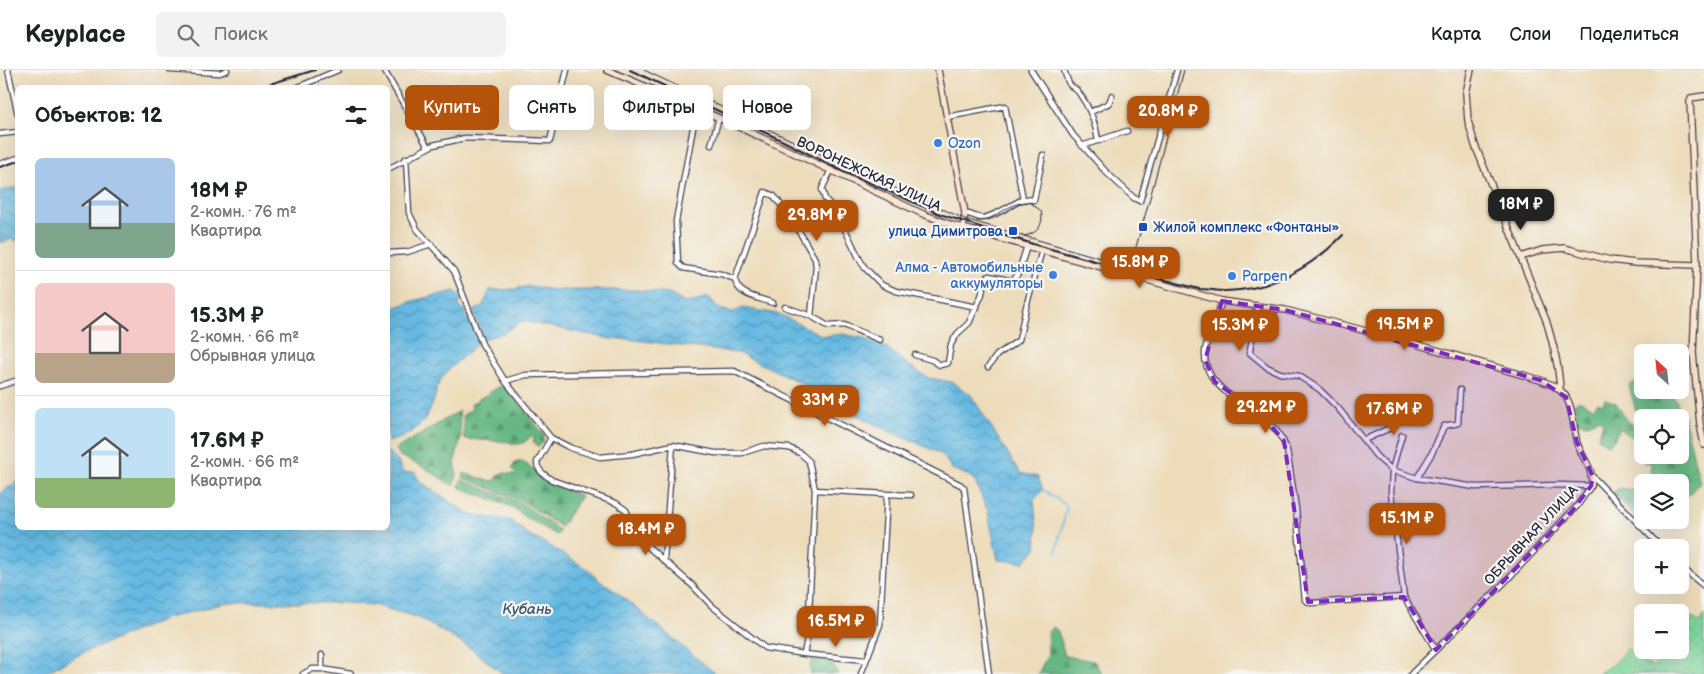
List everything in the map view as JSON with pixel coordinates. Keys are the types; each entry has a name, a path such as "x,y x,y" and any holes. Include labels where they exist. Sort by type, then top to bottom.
{"street":[{"path":"8,70 15,102"},
{"path":"170,70 220,73 227,70"},
{"path":"303,85 338,70"},
{"path":"384,70 428,147"},
{"path":"390,168 428,147 465,138 550,141 566,70"},
{"name":"ВОРОНЕЖСКАЯ УЛИЦА","path":"607,70 642,85"},
{"path":"938,70 965,213 963,228"},
{"path":"1031,70 1058,114 1082,146 1107,173 1134,198 1140,201 1177,70"},
{"path":"1064,70 1070,84 1079,92 1084,103 1092,112 1098,141"},
{"path":"1472,70 1466,93 1468,121 1474,145 1537,296 1554,344 1560,390 1570,406 1577,442 1593,477 1653,539"},
{"path":"1092,112 1108,103 1112,95"},
{"path":"1704,96 1696,96 1691,98 1690,101 1697,265 1692,353 1704,445"},
{"path":"947,116 1006,106 1023,199"},
{"name":"ВОРОНЕЖСКАЯ УЛИЦА","path":"713,115 923,214 963,228 1222,302 1285,310 1412,342 1540,380 1560,390"},
{"path":"711,145 719,118"},
{"path":"693,130 676,221 678,263 683,268 714,272 735,279"},
{"path":"1082,146 1127,131"},
{"path":"0,134 15,132"},
{"path":"965,213 982,218 992,216 1005,207 1023,199 1034,200 1043,156"},
{"path":"406,158 410,213 417,229 454,271 482,344 505,381 551,438 571,448 600,457 632,454 673,445 716,453 742,453 764,446 789,448 808,461 814,490 808,633 804,654"},
{"path":"0,164 15,159"},
{"path":"832,170 822,189 825,199 836,211 865,268 882,285 896,291 977,307"},
{"path":"773,303 742,292 736,285 735,279 765,192 774,196 792,219 815,258 816,267 811,316"},
{"path":"390,253 407,252 431,244"},
{"path":"915,355 932,360 940,365 948,363 951,344 968,323 977,307 982,294 984,280 989,276 1013,281 1016,278 1027,246"},
{"path":"1521,257 1542,250 1564,248 1610,260 1635,263 1697,265"},
{"path":"988,367 997,355 1018,340 1042,250"},
{"path":"1222,302 1205,351 1207,368 1210,376 1221,388 1243,405 1252,408 1260,414 1280,434 1284,441 1296,508 1305,600 1311,603 1404,597"},
{"path":"785,307 811,316 828,326 844,325 880,340"},
{"name":"ОБРЫВНАЯ УЛИЦА","path":"1258,307 1250,354 1267,367 1280,373 1299,376 1319,389 1338,408 1377,457 1392,470 1417,478 1475,487 1591,486"},
{"path":"505,381 526,375 734,370 961,484 964,488 989,674"},
{"path":"0,386 15,381"},
{"path":"1417,478 1432,453 1444,426 1458,423 1460,390"},
{"path":"1364,440 1392,427 1393,410"},
{"path":"1402,435 1392,470 1390,493 1404,597 1436,650"},
{"path":"551,438 538,458 537,466 539,470 552,480 616,503 626,510 637,536 664,559 712,606 765,648 866,660"},
{"path":"664,559 673,445"},
{"path":"1591,486 1593,477"},
{"name":"ОБРЫВНАЯ УЛИЦА","path":"1411,674 1503,584 1572,511 1591,486"},
{"path":"814,490 911,495"},
{"path":"861,674 880,626 888,494"},
{"path":"1689,575 1704,586"},
{"path":"322,655 322,669"},
{"path":"304,674 312,669 351,674"}],"highlighted area":[{"path":"1222,301 1285,310 1540,380 1566,397 1577,442 1593,477 1591,486 1572,511 1436,650 1404,597 1308,602 1284,441 1261,414 1215,382 1205,360"}],"green space":[{"path":"1634,382 1634,399 1675,399 1681,409 1635,409 1629,386"},
{"path":"500,386 506,386 544,435 543,443 538,447 533,441 535,437 531,436 527,441 518,444 466,439 464,437 463,415 472,409 471,404"},
{"path":"1605,399 1616,403 1628,421 1634,425 1634,439 1620,428 1614,440 1608,445 1598,438 1603,422 1599,419 1587,424 1577,422 1575,403 1579,400 1593,408 1598,402 1603,404"},
{"path":"459,411 461,438 455,461 457,476 453,486 425,468 400,456 396,449"},
{"path":"1689,437 1700,483 1689,494 1689,474 1650,474 1651,464 1689,464"},
{"path":"521,461 534,469 537,475 547,482 581,496 561,527 522,501 463,478 464,473 489,481 496,480 503,473 516,473 512,468 515,463"},
{"path":"461,480 521,503 560,531 557,535 525,517 514,508 459,487"},
{"path":"1619,488 1634,490 1634,513 1612,493"},
{"path":"1704,615 1704,674 1598,674 1616,662 1627,648 1634,655 1634,659 1638,659 1653,667 1660,659 1689,659 1689,616 1699,622"},
{"path":"1053,627 1058,631 1065,656 1094,661 1102,674 1038,674 1048,654 1047,633"},
{"path":"811,658 831,663 838,674 811,674"}],"water":[{"path":"15,187 15,240 11,239 0,243 0,191"},
{"path":"529,286 553,290 638,290 670,294 685,303 709,297 719,309 733,312 743,308 779,314 823,336 843,334 864,338 887,348 928,378 952,382 971,395 1020,473 1038,477 1043,490 1034,500 1037,531 1036,549 1024,562 998,560 987,509 975,482 970,476 952,469 942,454 880,427 843,408 829,396 738,353 627,339 611,339 522,321 503,333 484,339 473,311 482,307 490,290 515,289"},
{"path":"455,291 461,297 459,307 466,311 479,342 444,375 439,383 429,411 421,424 403,437 390,441 390,309 412,301"},
{"name":"Кубань","path":"390,453 398,462 403,473 415,472 418,479 429,488 471,515 510,520 531,537 545,543 590,571 598,580 609,586 716,674 503,674 469,647 419,618 374,605 343,603 226,603 164,619 83,653 43,674 0,674 0,494 15,483 15,530 390,530"}],"waterway":[{"path":"1042,489 1067,506 1056,552"}],"tram line":[{"path":"644,70 852,169 965,219 1118,263 1129,258 1136,247 1184,70"},
{"path":"977,221 991,218 1017,204 1031,203 1041,211 1042,221 1035,232 1021,236"}],"railway":[{"path":"267,85 315,70"},
{"path":"630,70 779,139 845,172 940,214 1036,245 1199,289 1243,290 1275,281 1304,267 1331,247 1343,235"},
{"path":"0,167 15,162"}],"place":[{"name":"Ozon","path":"938,143"},
{"name":"Жилой комплекс «Фонтаны»","path":"1143,227"},
{"name":"улица Димитрова","path":"1013,231"},
{"name":"Алма - Автомобильные аккумуляторы","path":"1053,275"},
{"name":"Parpen","path":"1232,276"}]}
